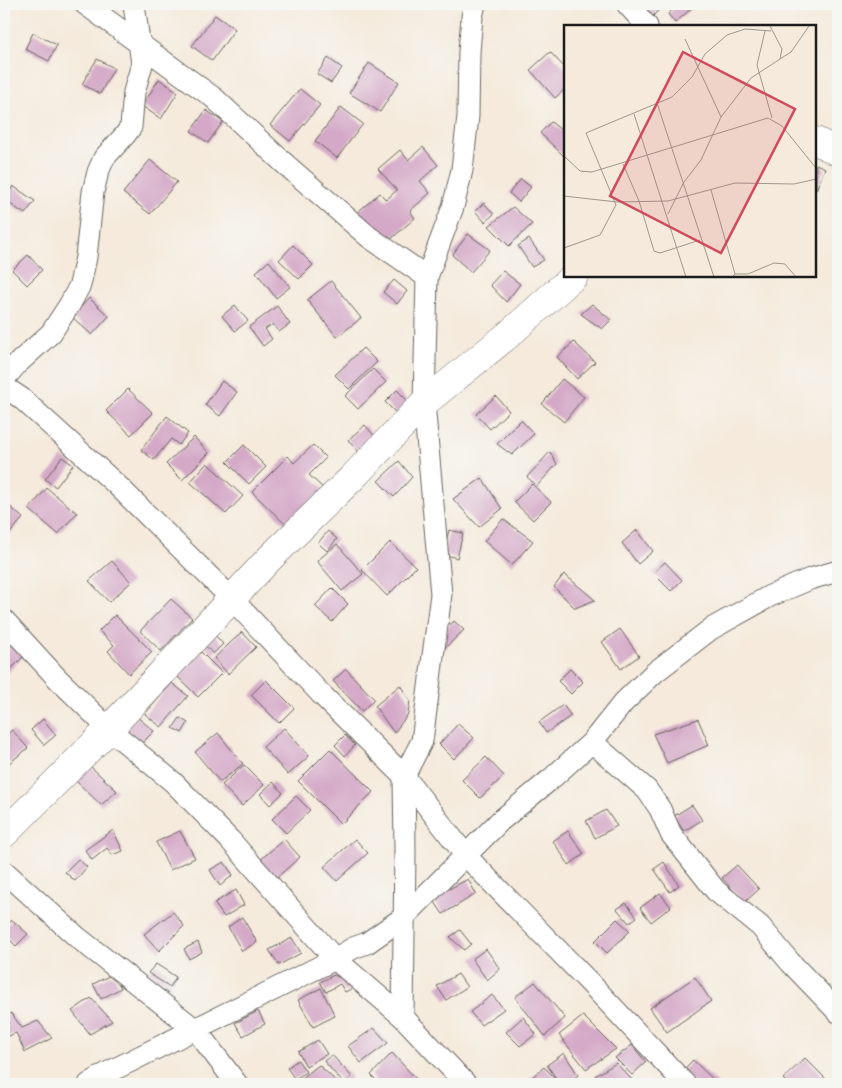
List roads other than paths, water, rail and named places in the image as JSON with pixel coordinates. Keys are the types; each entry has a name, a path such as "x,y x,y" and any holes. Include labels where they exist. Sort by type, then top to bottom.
{"street":[{"path":"85,4 214,98 285,164 369,237 427,276"},
{"path":"4,379 17,364 51,333 80,285 86,257 93,192 98,172 104,158 131,127 134,92 142,64 134,4"},
{"path":"402,1017 404,776 422,741 441,594 424,404 427,276 453,207 462,170 468,116 468,52 475,4"},
{"path":"627,4 647,25"},
{"path":"817,142 838,152"},
{"path":"4,834 109,729 300,527 353,477 424,404 508,335 572,278"},
{"path":"4,387 21,398 118,486 232,599 321,694 404,776 466,856 591,984 678,1082"},
{"path":"89,1084 107,1073 335,959 353,948 367,943 404,917 500,821 592,742 623,703 654,673 711,629 770,596 810,579 838,571"},
{"path":"4,620 57,678 109,729 173,782 224,834 335,959 402,1017 466,1084"},
{"path":"592,742 647,790 660,809 671,834 716,891 760,926 790,962 838,1012"},
{"path":"4,871 77,937 196,1030 236,1084"}]}
